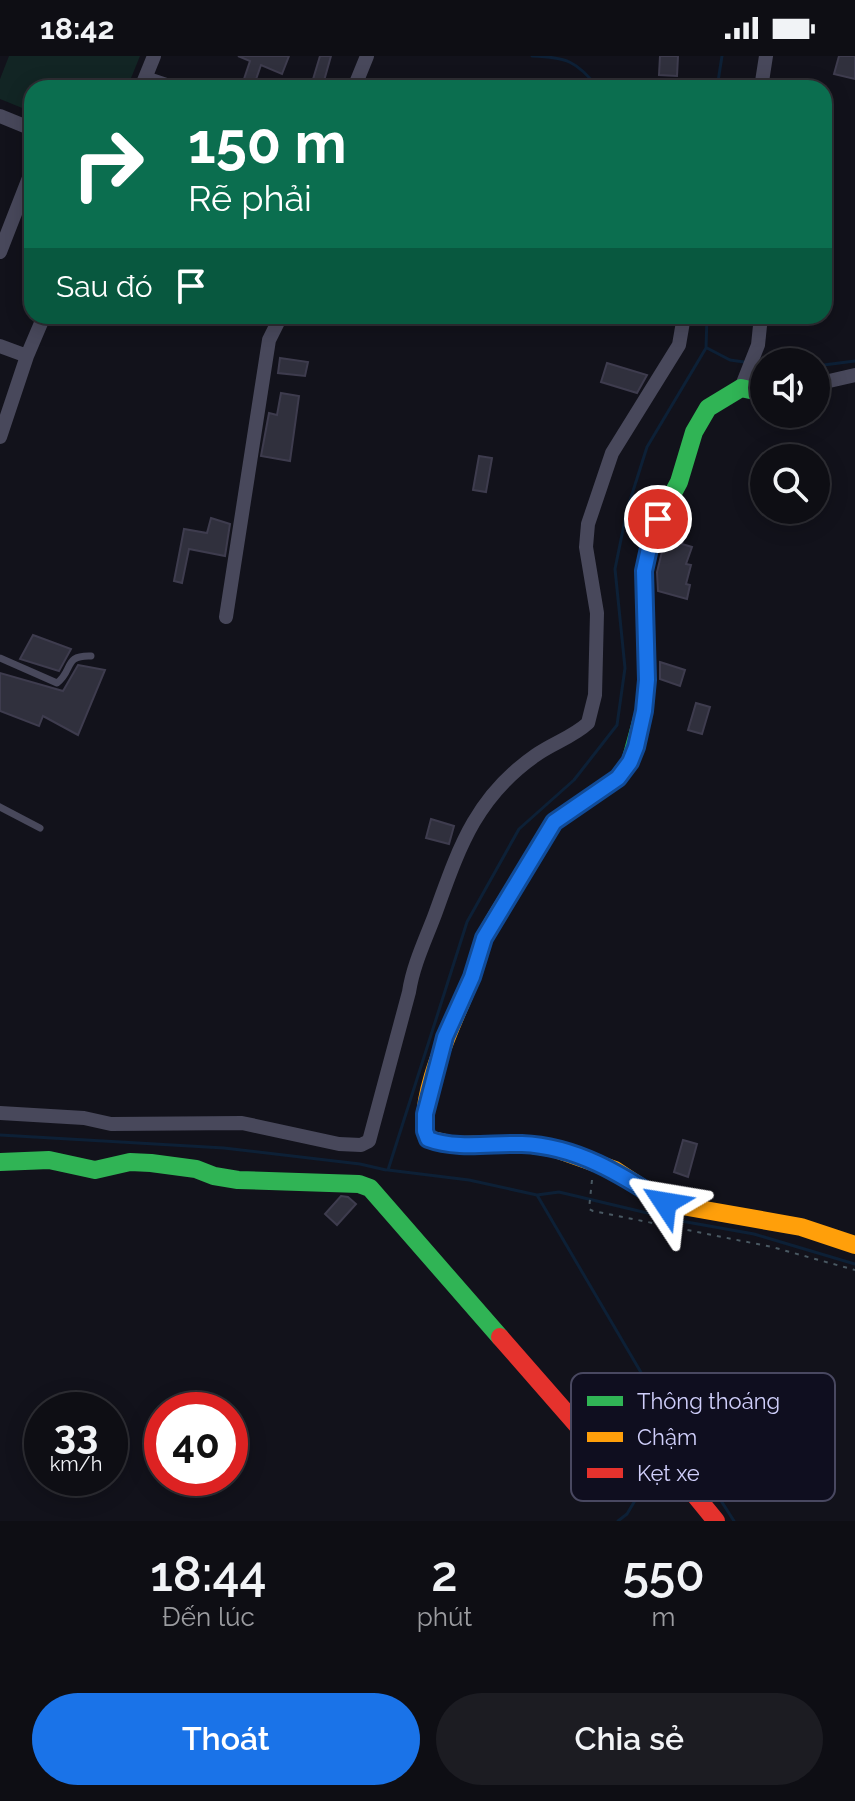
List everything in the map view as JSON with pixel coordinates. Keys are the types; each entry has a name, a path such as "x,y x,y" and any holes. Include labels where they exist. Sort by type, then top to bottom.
{"street":[{"path":"144,80 154,56"},
{"path":"357,80 367,56"},
{"path":"762,80 766,56"},
{"path":"0,116 24,126"},
{"path":"0,252 24,190"},
{"path":"0,437 41,324"},
{"path":"226,617 269,340 277,324"},
{"path":"0,1113 84,1118 111,1124 242,1123 339,1144 361,1145 369,1141 413,967 463,839 482,808 509,778 536,755 588,723 595,695 597,613 586,547 593,507 612,453 679,345 683,324"},
{"path":"760,324 758,345 744,379 708,408 700,421 679,482 653,530 643,580 648,653 646,695 641,728 630,762 618,778 554,822 484,938 472,977 445,1037 425,1114 425,1131 428,1139 454,1145 526,1144 553,1148 615,1170 665,1203 801,1227 855,1245"},
{"path":"0,346 27,356"},
{"path":"830,381 855,375"},
{"path":"744,379 750,383"},
{"path":"0,1162 49,1160 95,1170 130,1162 151,1163 196,1169 238,1180 359,1184 370,1188 571,1418"},
{"path":"701,1501 716,1521"}],"lane":[{"path":"0,658 57,683 63,679 73,658 91,656"},
{"path":"0,807 40,828"}],"path":[{"path":"590,1190 588,1205 593,1211 772,1247 855,1270"}],"green space":[{"path":"9,56 140,56 130,80 24,80 24,109 0,99 0,79"}],"building":[{"path":"238,56 289,56 282,74 261,65 256,80 244,80 250,61"},
{"path":"320,56 331,56 324,80 313,80"},
{"path":"660,56 678,56 677,76 659,75"},
{"path":"839,56 855,56 855,79 834,74"},
{"path":"280,358 308,362 305,376 278,373"},
{"path":"607,363 647,375 637,393 601,382"},
{"path":"281,393 299,396 290,461 261,456 269,413 277,415"},
{"path":"479,456 492,458 486,492 473,490"},
{"path":"211,518 230,524 225,556 189,549 182,583 174,581 184,529 207,533"},
{"path":"667,531 684,537 682,544 692,547 686,564 691,565 686,584 690,585 687,599 658,591 657,572"},
{"path":"33,635 71,649 59,671 20,659"},
{"path":"660,662 685,670 680,686 660,679"},
{"path":"78,665 105,670 78,735 43,716 39,726 0,711 0,673 63,691"},
{"path":"696,703 710,707 702,734 688,730"},
{"path":"431,819 454,826 449,844 426,838"},
{"path":"683,1140 697,1144 688,1177 674,1172"},
{"path":"341,1196 348,1197 356,1204 337,1225 325,1214"}],"waterway":[{"path":"532,56 570,62 591,80"},
{"path":"718,80 722,56"},
{"path":"707,324 706,348 647,447 627,510 615,569 625,668 617,725 574,780 519,829 467,922 388,1170 469,1180 537,1195 559,1192 681,1221 754,1234 855,1264"},
{"path":"707,348 730,360 744,362"},
{"path":"830,364 855,361"},
{"path":"0,1135 224,1148 360,1164 386,1170"},
{"path":"537,1195 641,1373"},
{"path":"618,1521 627,1514 635,1501"},
{"path":"721,1501 734,1521"}],"traffic: fast":[{"path":"517,883 554,822 618,778 630,762 644,711 647,680 644,571 653,530 679,482 694,432 708,408 741,388 750,390"},
{"path":"0,1162 49,1160 95,1170 130,1162 151,1163 196,1169 238,1180 359,1184 370,1188 500,1337"}],"traffic: slow":[{"path":"517,883 484,940 439,1057 427,1102 425,1122 428,1139 454,1145 526,1144 553,1148 615,1170 665,1203 801,1227 855,1245"}],"traffic: jam":[{"path":"500,1337 571,1418"},
{"path":"700,1501 716,1521"}],"route":[{"path":"658,519 644,571 647,680 636,747 618,778 570,808 554,822 484,938 472,977 445,1037 425,1114 425,1131 428,1139 454,1145 526,1144 576,1154 615,1170 665,1203"}]}
